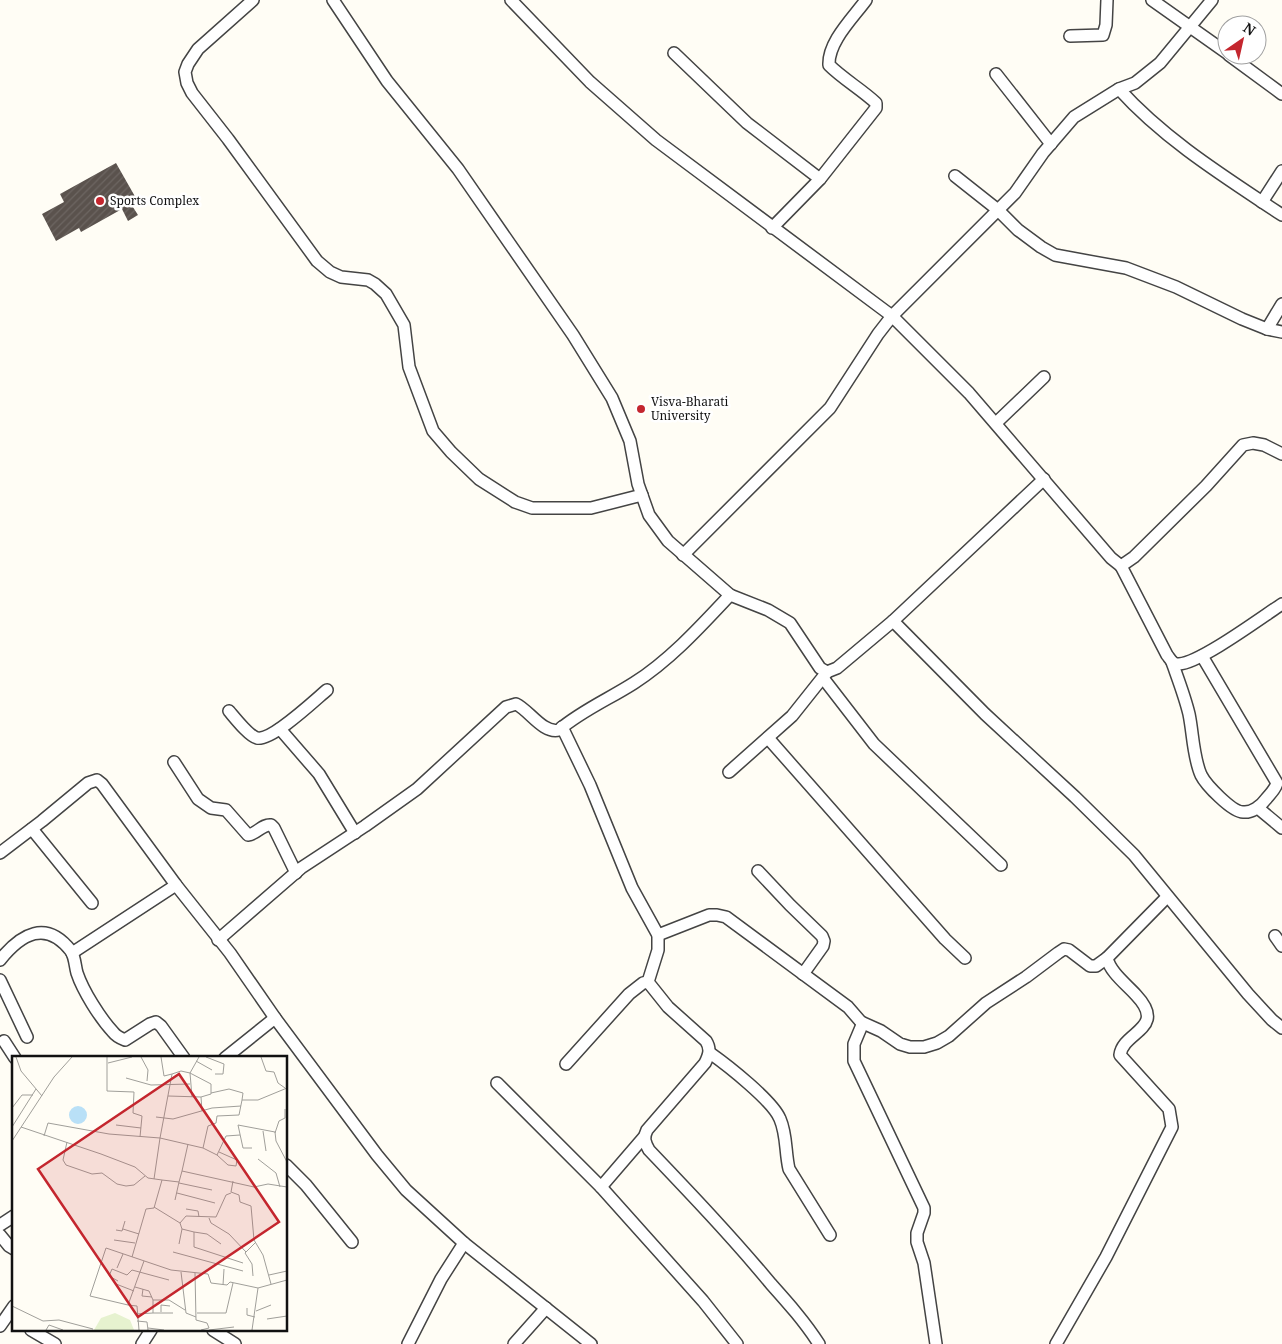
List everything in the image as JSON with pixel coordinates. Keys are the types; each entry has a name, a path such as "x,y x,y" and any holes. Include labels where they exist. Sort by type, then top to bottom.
{"street":[{"path":"254,0 198,49 185,72 187,83 317,261 330,272 341,277 368,280 376,284 386,294 404,325 409,368 433,431 451,452 479,479 515,502 532,508 591,508 642,495"},
{"path":"333,0 387,81 458,168 573,335 612,398 630,441 638,484 649,515 668,541 730,595 768,610 790,623 874,744 1001,865"},
{"path":"511,0 590,82 656,140 892,316 996,422 1111,558 1121,566 1172,662 1188,711 1197,764 1201,775 1208,787 1235,810 1242,813 1250,811 1258,808 1275,788 1275,779 1202,656"},
{"path":"772,228 820,179 876,108 876,103 868,95 841,77 829,65 828,55 833,45 866,0"},
{"path":"1070,36 1103,35 1106,25 1107,0"},
{"path":"1152,0 1217,46"},
{"path":"683,555 830,408 878,334 892,316 1015,193 1051,144 1074,117 1119,89 1135,83 1160,63 1212,0"},
{"path":"674,53 747,124 820,179"},
{"path":"1243,65 1282,94"},
{"path":"996,74 1051,144"},
{"path":"1119,89 1168,135 1221,175 1282,215"},
{"path":"1262,202 1282,171"},
{"path":"956,176 998,210 1033,242 1055,255 1126,268 1176,288 1242,319 1267,329 1282,332"},
{"path":"1267,329 1282,304"},
{"path":"996,422 1044,377"},
{"path":"1121,566 1134,557 1206,486 1244,445 1253,443 1264,445 1282,454"},
{"path":"729,772 792,716 825,675 837,668 893,621 1044,479"},
{"path":"218,940 296,872 417,789 506,707 516,704 522,707 546,728 554,731 562,727 634,683 673,653 730,595"},
{"path":"1172,662 1179,664 1202,656 1282,604"},
{"path":"893,621 985,714 1075,797 1134,855 1248,994 1280,1022"},
{"path":"229,711 251,735 258,738 265,737 280,729 327,690"},
{"path":"562,727 590,785 632,888 658,935 658,950 648,982"},
{"path":"280,729 319,774 355,833"},
{"path":"768,738 965,958"},
{"path":"174,762 198,798 211,808 226,810 248,835 265,825 271,825 296,872"},
{"path":"0,853 32,829 80,788 97,780 102,784 176,885 230,953 275,1018 376,1155 406,1190 464,1243 591,1344"},
{"path":"1258,808 1282,828"},
{"path":"32,829 92,903"},
{"path":"758,870 822,936 823,946 803,974"},
{"path":"72,953 176,885"},
{"path":"658,935 709,915 717,914 726,917 848,1007 861,1022 881,1031 900,1044 910,1047 930,1045 949,1036 986,1003 1064,949 1070,950 1090,966 1096,966 1107,958 1167,897"},
{"path":"0,960 17,942 36,932 53,934 72,953 77,974 93,1004 113,1033 125,1040 156,1022 183,1056"},
{"path":"1056,1344 1106,1257 1172,1127 1170,1109 1120,1055 1121,1049 1147,1020 1147,1009 1108,965 1107,958"},
{"path":"0,980 27,1037"},
{"path":"566,1064 629,994 643,982 648,982"},
{"path":"648,982 668,1007 706,1041 710,1053 751,1086 780,1117 785,1135 786,1157 789,1169 830,1235"},
{"path":"227,1056 275,1018"},
{"path":"861,1022 862,1025 854,1044 854,1061 924,1208 917,1233 917,1242 924,1263 936,1344"},
{"path":"4,1040 14,1056"},
{"path":"601,1187 644,1137 647,1130 660,1114 705,1063 710,1053"},
{"path":"497,1084 601,1187 702,1301 737,1344"},
{"path":"644,1137 644,1143 649,1150 716,1219 807,1325 819,1344"},
{"path":"288,1167 306,1185 352,1242"},
{"path":"0,1224 12,1217"},
{"path":"0,1235 12,1248"},
{"path":"408,1344 441,1279 464,1243"},
{"path":"514,1344 546,1308"},
{"path":"34,1332 55,1344"},
{"path":"142,1344 150,1332"},
{"path":"216,1332 235,1344"}],"building":[{"name":"Sports Complex","path":"116,163 137,200 131,204 138,215 128,221 122,209 81,232 79,228 56,241 42,214 64,202 60,194"}],"place":[{"name":"Sports Complex","path":"100,201"},
{"name":"Visva-Bharati University","path":"641,409"}]}
